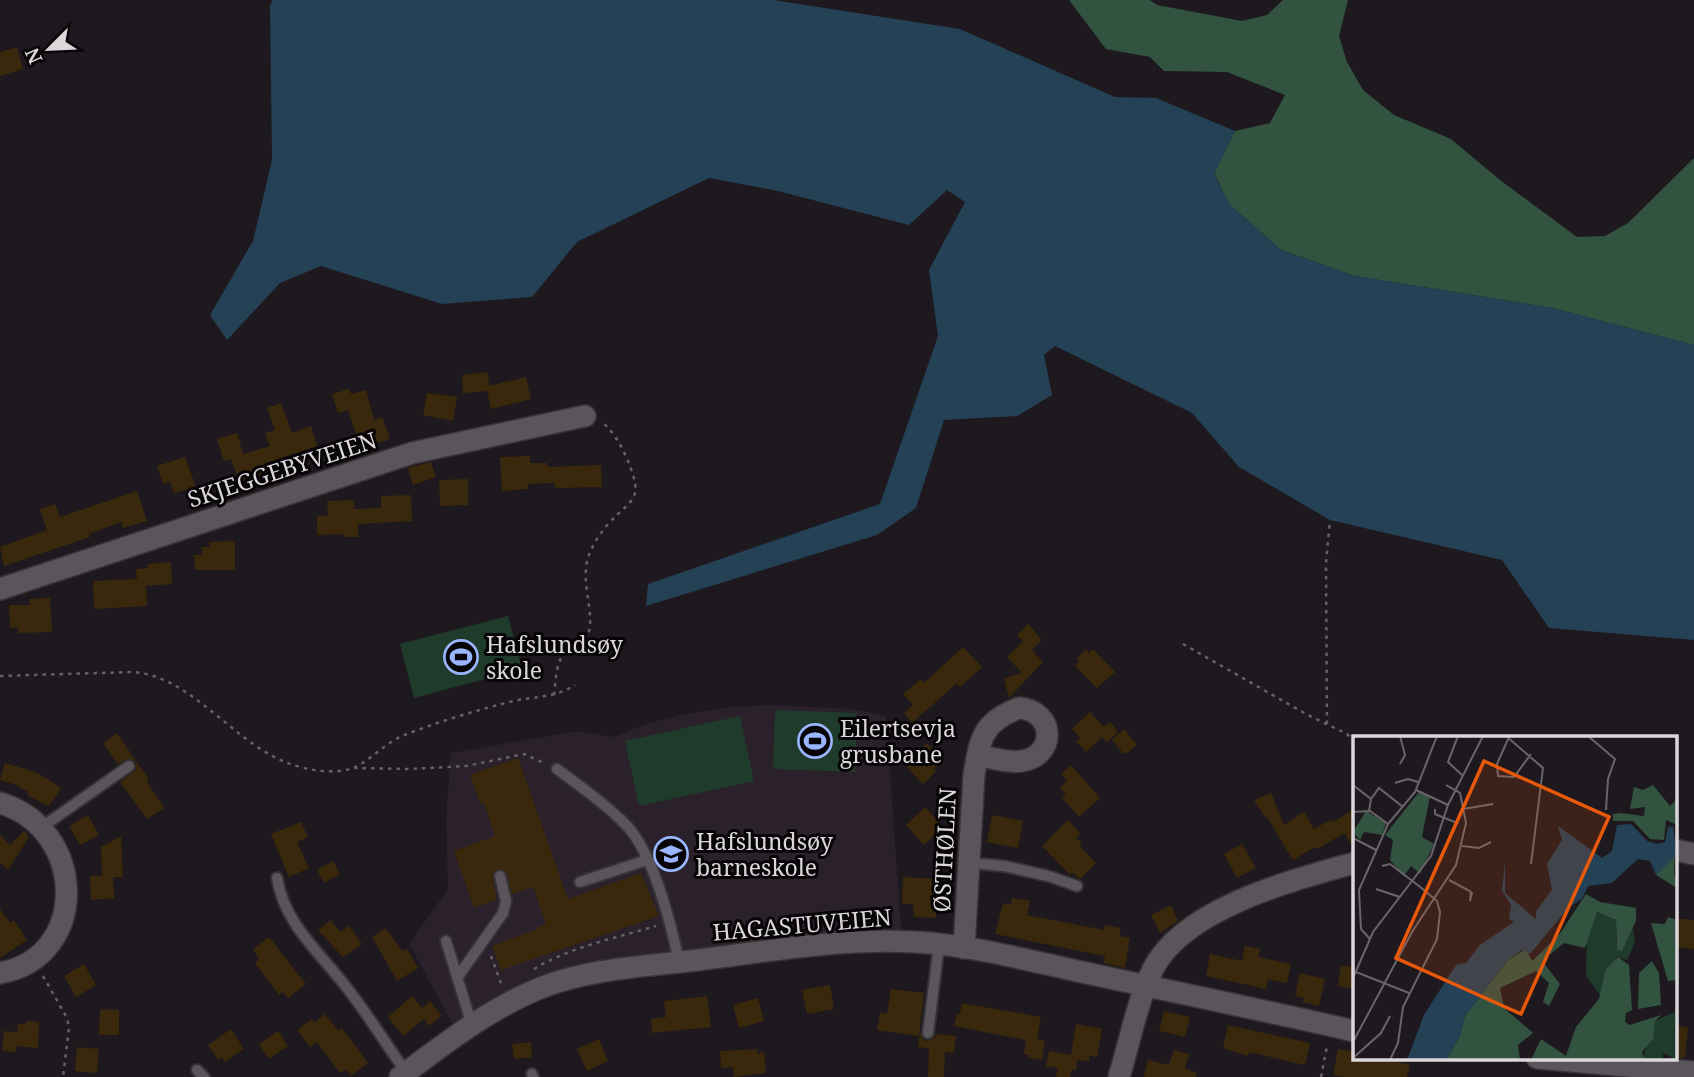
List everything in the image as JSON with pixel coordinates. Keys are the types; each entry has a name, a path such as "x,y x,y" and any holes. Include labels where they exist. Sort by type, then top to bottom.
{"street":[{"name":"SKJEGGEBYVEIEN","path":"0,589 412,453 585,416"},
{"name":"ØSTHØLEN","path":"964,948 974,775 978,755"},
{"path":"0,803 22,812 42,827 61,859 67,883 60,926 48,945 34,959 11,971 0,973"},
{"path":"1676,850 1694,853"},
{"path":"1119,1077 1154,967 1182,935 1223,909 1274,888 1353,863"},
{"name":"HAGASTUVEIEN","path":"403,1074 472,1025 518,998 552,984 594,974 834,944 902,942 964,948 1353,1031"},
{"path":"1559,1060 1694,1072"}],"lane":[{"path":"42,827 129,766"},
{"path":"557,769 628,827 647,860 670,921 679,962"},
{"path":"580,882 647,860"},
{"path":"970,863 1003,866 1077,886"},
{"path":"457,978 503,913 506,901 500,876"},
{"path":"277,878 283,900 302,936 343,982 403,1074"},
{"path":"446,941 472,1025"},
{"path":"928,1033 939,945"}],"path":[{"path":"554,695 558,664 565,652 579,645 588,633 584,578 588,557 608,524 628,507 635,495 636,480 621,445 604,423 585,416"},
{"path":"1327,724 1326,563 1330,520"},
{"path":"1183,644 1347,734 1353,740"},
{"path":"0,676 132,672 152,674 200,703 247,741 286,763 319,771 466,766 524,754 557,769"},
{"path":"354,768 384,745 403,736 505,703 562,694 575,685"},
{"path":"484,937 503,989"},
{"path":"34,959 67,1018 69,1039 63,1077"},
{"path":"1321,1077 1330,1025"}],"shaded area":[{"name":"Hafslundsøy barneskole","path":"773,705 854,709 886,716 902,941 593,974 458,1034 409,944 448,889 446,818 451,753 579,731 613,737 646,724 684,714 732,707"}],"green space":[{"path":"1069,0 1150,0 1157,5 1242,21 1267,15 1283,0 1348,0 1339,36 1347,62 1363,90 1394,115 1451,139 1500,180 1577,237 1605,236 1628,223 1694,158 1694,345 1552,308 1355,276 1281,250 1229,204 1214,173 1235,131 1270,123 1285,95 1227,72 1164,71 1150,57 1106,49"},
{"name":"Hafslundsøy skole","path":"508,616 522,669 414,698 400,644"},
{"name":"Eilertsevja grusbane","path":"775,710 857,713 855,772 773,769"},
{"path":"740,716 754,781 639,806 625,741"}],"water":[{"path":"273,0 773,0 960,29 1115,97 1156,98 1235,131 1214,174 1229,204 1281,250 1355,276 1552,308 1694,345 1694,640 1549,628 1502,560 1330,520 1239,467 1192,413 1055,346 1044,355 1052,395 1017,416 944,420 916,508 877,535 646,606 648,584 880,504 938,336 929,270 965,202 947,190 909,225 778,191 709,178 577,242 532,297 442,304 321,266 280,283 227,340 210,315 253,241 272,160 270,5"}],"building":[{"path":"17,47 23,69 0,76 0,52"},
{"path":"488,372 489,386 526,377 531,399 491,409 487,391 463,393 462,375"},
{"path":"349,389 351,394 366,390 374,420 382,417 390,439 361,448 348,410 338,413 332,394"},
{"path":"427,393 457,397 453,421 423,415"},
{"path":"281,403 292,433 311,426 317,446 266,463 271,478 253,484 252,481 240,484 231,459 224,461 217,439 237,433 243,454 270,446 265,433 275,430 267,408"},
{"path":"530,456 530,463 547,463 548,467 601,465 602,487 555,488 555,483 528,484 528,489 502,491 500,457"},
{"path":"185,457 196,487 174,493 170,482 163,484 157,466"},
{"path":"431,462 436,477 413,485 408,468"},
{"path":"468,479 468,505 440,506 439,480"},
{"path":"137,491 147,521 123,528 121,522 89,534 90,537 4,566 0,547 47,530 40,509 55,504 60,517"},
{"path":"411,495 412,521 358,524 358,537 343,537 343,534 317,535 317,516 328,516 327,501 353,500 354,509 381,508 381,496"},
{"path":"235,541 235,570 195,570 194,555 202,555 202,547 210,547 209,542"},
{"path":"171,562 172,584 146,586 147,606 94,609 93,581 137,579 136,569 148,568 148,564"},
{"path":"50,598 52,632 19,633 17,627 10,628 9,605 30,605 29,599"},
{"path":"1028,624 1042,640 1032,650 1043,662 1009,698 1004,678 1022,673 1007,657 1023,642 1017,635"},
{"path":"963,647 982,667 960,687 957,683 912,723 904,713 913,705 903,694 921,679 924,683"},
{"path":"1086,649 1089,653 1093,649 1115,672 1097,688 1075,666 1079,662 1076,659"},
{"path":"1090,712 1104,727 1110,722 1118,732 1107,742 1102,737 1086,752 1076,741 1080,738 1072,729"},
{"path":"1124,729 1137,745 1127,753 1123,753 1112,740"},
{"path":"117,733 149,780 147,782 164,808 147,819 120,782 136,770 136,762 128,758 118,764 103,743"},
{"path":"927,743 943,760 923,784 904,764"},
{"path":"518,758 568,899 641,873 659,916 501,970 492,946 546,924 533,887 512,894 506,871 498,869 492,877 497,899 474,908 454,851 495,836 484,803 480,804 470,775"},
{"path":"5,763 38,773 61,788 49,806 28,796 28,792 16,785 0,780"},
{"path":"1071,765 1100,798 1079,817 1062,798 1066,794 1060,788 1067,781 1061,774"},
{"path":"1271,793 1284,825 1304,812 1314,829 1332,819 1333,822 1353,810 1353,847 1345,833 1293,860 1254,800"},
{"path":"925,807 943,827 924,845 906,825"},
{"path":"88,815 99,835 80,845 69,826"},
{"path":"992,815 1023,821 1018,848 987,842"},
{"path":"1068,820 1081,834 1076,838 1082,844 1080,846 1096,863 1080,879 1073,873 1070,875 1042,846"},
{"path":"301,822 308,837 297,842 309,868 289,877 271,834"},
{"path":"24,831 29,837 8,870 0,862 0,835 10,845"},
{"path":"121,836 123,877 113,877 114,898 91,900 90,876 102,876 101,847"},
{"path":"1242,844 1256,868 1237,878 1224,854"},
{"path":"333,861 340,874 324,883 317,870"},
{"path":"903,877 940,879 936,918 914,917 913,904 902,904"},
{"path":"1012,898 1030,901 1027,915 1104,930 1105,925 1121,928 1119,936 1130,938 1125,968 1104,963 1105,956 995,934 1003,903 1011,905"},
{"path":"1171,905 1178,921 1160,933 1151,915"},
{"path":"0,909 10,923 14,920 27,940 0,958"},
{"path":"1676,918 1694,920 1694,949 1676,947"},
{"path":"331,920 340,932 349,926 362,944 343,957 318,930"},
{"path":"385,928 403,951 407,949 418,968 397,981 372,937"},
{"path":"269,937 306,984 288,998 283,992 279,995 255,963 259,959 253,949"},
{"path":"1245,946 1260,949 1258,957 1291,964 1287,983 1268,979 1266,989 1206,976 1210,954 1242,961"},
{"path":"84,964 96,985 76,997 64,976"},
{"path":"1341,965 1353,967 1353,989 1338,986"},
{"path":"1300,973 1325,979 1319,1006 1303,1002 1304,998 1295,996"},
{"path":"830,985 834,1009 807,1014 802,990"},
{"path":"891,989 924,993 919,1036 877,1030 880,1013 887,1014"},
{"path":"412,996 422,1008 430,1001 442,1016 429,1026 424,1019 403,1036 388,1017"},
{"path":"707,996 711,1027 652,1033 651,1019 666,1017 664,1001"},
{"path":"758,998 764,1021 739,1028 733,1005"},
{"path":"962,1003 1041,1017 1037,1039 1045,1041 1042,1060 1028,1058 1029,1055 1024,1054 1026,1040 954,1026"},
{"path":"100,1009 119,1010 119,1035 99,1035"},
{"path":"1164,1011 1190,1017 1185,1037 1159,1031"},
{"path":"325,1014 338,1031 342,1028 368,1063 351,1076 346,1069 340,1073 317,1042 310,1047 297,1030 312,1019 314,1023"},
{"path":"26,1021 39,1022 38,1048 17,1046 16,1052 2,1051 4,1031 17,1032 18,1024 25,1024"},
{"path":"1076,1024 1102,1029 1097,1057 1089,1056 1089,1061 1077,1060 1076,1070 1072,1069 1070,1077 1056,1077 1058,1068 1046,1066 1049,1051 1071,1055"},
{"path":"1228,1025 1310,1043 1305,1065 1249,1052 1248,1056 1223,1048"},
{"path":"1676,1026 1688,1027 1685,1058 1676,1057"},
{"path":"231,1029 244,1049 225,1062 222,1057 218,1060 208,1045"},
{"path":"278,1031 288,1046 269,1059 259,1044"},
{"path":"920,1032 923,1039 928,1041 936,1034 956,1036 954,1053 945,1052 944,1077 928,1077 929,1048 918,1047"},
{"path":"599,1039 608,1061 587,1071 577,1049"},
{"path":"531,1042 532,1057 514,1059 512,1044"},
{"path":"77,1047 99,1049 97,1073 75,1071"},
{"path":"757,1049 758,1054 764,1052 766,1073 734,1077 733,1067 721,1068 720,1051"},
{"path":"1338,1049 1353,1052 1353,1060 1388,1060 1410,1065 1407,1077 1333,1075"},
{"path":"1174,1050 1189,1054 1185,1069 1196,1072 1196,1077 1144,1077 1148,1060 1169,1065"}],"place":[{"name":"Hafslundsøy skole","path":"461,657"},
{"name":"Eilertsevja grusbane","path":"815,741"},
{"name":"Hafslundsøy barneskole","path":"671,854"}]}
